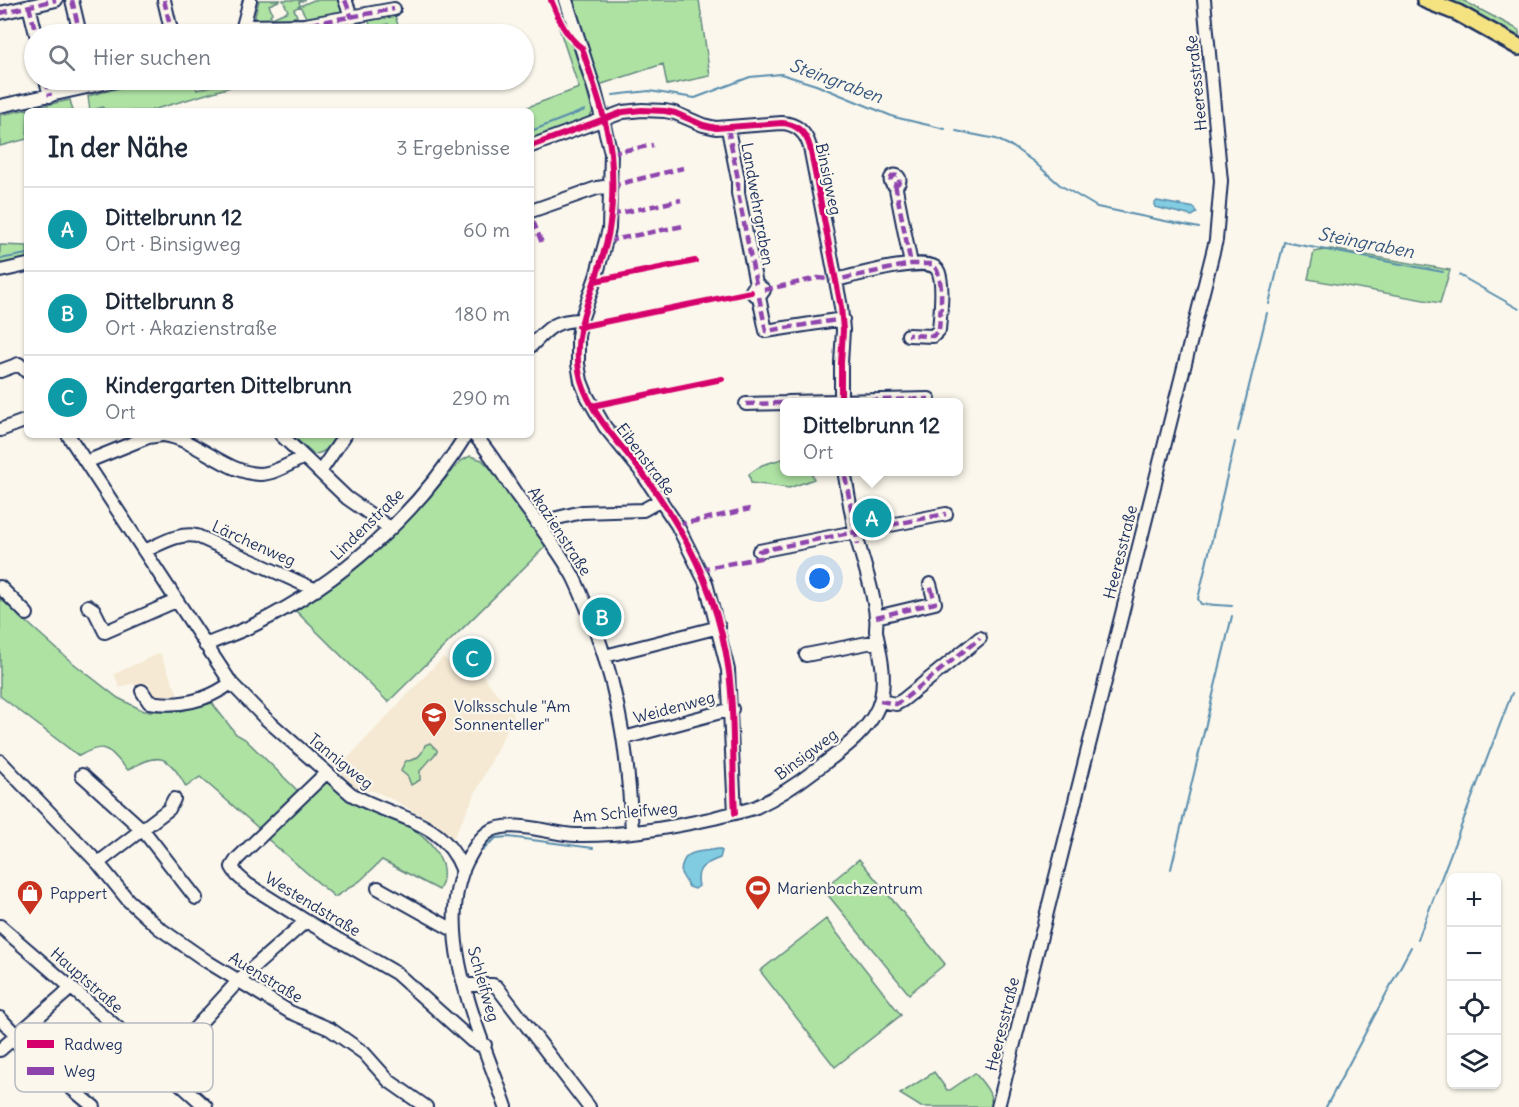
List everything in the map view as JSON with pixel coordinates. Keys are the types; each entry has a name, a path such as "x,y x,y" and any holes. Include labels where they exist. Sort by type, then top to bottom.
{"main road":[{"path":"1425,0 1458,13 1519,47"}],"street":[{"path":"0,12 56,0"},
{"path":"72,0 78,24"},
{"path":"164,0 170,24"},
{"path":"244,24 250,0"},
{"path":"345,0 352,18"},
{"name":"Eibenstraße","path":"566,0 595,91 611,153 610,215 607,241 581,320 578,336 578,364 586,396 606,427 661,500 677,525 706,583 719,627 728,670 732,709 735,813"},
{"name":"Heeresstraße","path":"998,1107 1216,240 1220,201 1220,163 1204,0"},
{"path":"29,6 34,24"},
{"path":"312,24 394,9"},
{"path":"48,90 50,96"},
{"path":"0,106 69,90"},
{"name":"Binsigweg","path":"534,145 602,119 633,110 675,113 710,128 728,129 790,124 804,134 810,147 843,319 841,398"},
{"name":"Landwehrgraben","path":"728,129 756,284 764,290 759,297 766,331 843,319"},
{"path":"895,184 911,264"},
{"path":"534,210 597,188 611,186"},
{"path":"836,280 911,264 927,264 937,270 940,287 939,330 933,336 908,335"},
{"path":"0,271 24,266"},
{"path":"534,343 552,325 567,320 581,320"},
{"path":"0,371 19,364 24,369"},
{"path":"746,404 780,403"},
{"path":"0,430 24,421"},
{"name":"Tannigweg","path":"70,438 231,683 265,718 351,794 435,832 456,854 463,871"},
{"path":"86,462 146,438"},
{"path":"174,438 234,466 261,474 304,457"},
{"path":"284,438 347,498 390,528"},
{"path":"320,472 343,438"},
{"name":"Lindenstraße","path":"205,645 254,626 316,590 352,564 390,528 446,466 464,438"},
{"name":"Akazienstraße","path":"476,438 574,578 618,700 630,782 632,831"},
{"name":"Binsigweg","path":"735,813 756,807 786,791 820,766 866,725 880,701 883,672 876,617 855,533 845,476"},
{"path":"537,523 582,512 643,510 661,500"},
{"path":"759,551 946,514"},
{"name":"Lärchenweg","path":"144,552 180,536 187,534 197,536 316,590"},
{"path":"876,617 935,603 930,584"},
{"path":"0,587 27,614"},
{"path":"88,606 94,610 105,632 176,601"},
{"path":"604,656 719,627"},
{"path":"880,701 896,704 903,700 980,638"},
{"path":"806,655 878,641"},
{"path":"142,691 149,702 180,703 208,698 231,683"},
{"name":"Weidenweg","path":"624,738 732,709"},
{"name":"Auenstraße","path":"0,761 98,863 128,900 159,928 208,962 290,1012 330,1029 364,1053 389,1081 426,1107"},
{"name":"Westendstraße","path":"326,773 237,859 232,867 247,884 396,973 472,1041 484,1045"},
{"path":"82,775 143,830 196,898"},
{"path":"98,863 169,809 174,799"},
{"name":"Am Schleifweg","path":"483,837 491,831 504,827 574,835 632,831 676,826 735,813"},
{"name":"Schleifweg","path":"483,837 475,846 463,871 455,909 455,931 464,985 506,1107"},
{"path":"378,888 455,931"},
{"path":"200,1023 239,980 306,921"},
{"name":"Hauptstraße","path":"0,926 111,1023"},
{"path":"464,985 493,985 496,987 589,1107"},
{"path":"30,1023 71,988"},
{"path":"0,1018 14,1037 0,1050"},
{"path":"77,1092 94,1107"},
{"name":"Hauptstraße","path":"190,1092 206,1107"}],"shaded area":[{"path":"160,653 178,694 172,697 170,694 156,700 148,683 136,688 133,683 120,688 114,674"},
{"name":"Volksschule \"Am Sonnenteller\"","path":"443,657 452,665 467,665 483,676 514,715 453,839 438,825 394,800 374,791 358,790 342,777 340,769"}],"green space":[{"path":"259,0 281,0 269,5 272,18 288,11 283,0 305,0 299,2 300,6 294,9 297,16 294,17 296,22 257,22 255,16"},
{"path":"314,0 341,0 345,12 308,21 300,6"},
{"path":"573,0 699,0 710,76 667,85 663,64 599,85"},
{"path":"1435,0 1462,0 1519,30 1519,42"},
{"path":"394,13 398,24 370,24 368,19"},
{"path":"361,20 362,24 339,24"},
{"path":"558,25 574,49 593,112 589,118 534,142 534,108 525,108 579,88"},
{"path":"111,90 220,90 159,108 90,108 88,96"},
{"path":"70,100 72,108 37,108"},
{"path":"24,110 24,140 0,146 0,115"},
{"path":"0,245 24,246 24,261 0,266"},
{"path":"1331,249 1450,270 1440,303 1308,279 1314,252"},
{"path":"295,438 335,438 324,451 313,454"},
{"path":"470,456 482,460 493,471 547,545 388,702 296,611 363,563 461,461"},
{"path":"780,460 780,476 813,476 814,479 789,488 751,483 749,474 762,465"},
{"path":"0,598 68,659 118,698 144,711 181,711 212,703 236,734 245,739 300,793 262,831 200,777 186,787 174,768 162,759 148,760 128,770 111,753 102,748 79,756 0,696"},
{"path":"430,743 437,752 420,771 420,780 411,785 408,777 401,771 405,761 418,757 425,745"},
{"path":"324,778 352,802 404,824 429,843 441,860 443,880 439,890 382,860 360,881 335,897 264,836"},
{"path":"859,859 945,964 909,994 823,889"},
{"path":"826,919 901,1015 835,1067 760,971"},
{"path":"934,1072 947,1090 975,1073 991,1097 991,1107 921,1107 900,1094"}],"water":[{"path":"1157,201 1195,208 1197,213 1192,216 1155,207 1154,204"},
{"path":"718,849 722,851 720,858 705,865 700,871 699,886 695,889 689,887 681,873 682,865 688,855"}],"waterway":[{"name":"Steingraben","path":"613,95 649,91 695,98 750,77 781,74 816,85 894,117 945,129"},
{"name":"Steingraben","path":"534,130 585,110"},
{"name":"Steingraben","path":"956,131 996,139 1013,147 1060,185 1097,207 1199,228"},
{"name":"Steingraben","path":"1269,304 1284,242 1443,272"},
{"name":"Steingraben","path":"0,259 24,255"},
{"name":"Steingraben","path":"1459,275 1519,309"},
{"path":"1238,431 1267,313"},
{"path":"1232,606 1201,604 1198,599 1235,442"},
{"path":"1171,869 1232,616"},
{"path":"1418,939 1512,693"},
{"path":"482,851 496,838 509,837 593,848"},
{"path":"1326,1107 1411,947"}],"marked path":[{"path":"0,13 56,0"},
{"path":"72,0 78,24"},
{"path":"164,0 170,24"},
{"path":"345,0 352,18"},
{"path":"29,6 34,24"},
{"path":"311,24 394,9"},
{"path":"48,90 50,96"},
{"path":"728,129 756,284"},
{"path":"611,153 653,145"},
{"path":"611,186 683,168"},
{"path":"895,176 899,180 895,184 891,180 895,176"},
{"path":"895,184 911,264"},
{"path":"611,215 681,200"},
{"path":"534,223 542,243"},
{"path":"607,241 683,226"},
{"path":"764,290 818,278 836,280 911,264 932,264 941,285 939,330 933,336 908,335"},
{"path":"759,297 766,331 843,319"},
{"path":"746,404 780,403"},
{"path":"845,476 858,545"},
{"path":"677,525 750,509"},
{"path":"700,569 760,558 759,551 946,514"},
{"path":"876,617 935,603 930,584"},
{"path":"880,701 896,704 903,700 980,638"}],"cycle path":[{"path":"551,0 567,33 582,48 603,114 611,153 610,221 605,249 578,341 581,380 591,405 606,428 650,484 674,520 696,561 711,597 722,634 729,672 735,813"},
{"path":"534,145 623,112 642,110 675,113 716,128 782,123 800,130 810,147 841,307 843,330 841,398"},
{"path":"595,281 695,261"},
{"path":"579,327 751,292"},
{"path":"592,406 722,379"}],"place":[{"name":"Dittelbrunn 12","path":"872,518"},
{"name":"Dittelbrunn 8","path":"602,617"},
{"name":"Kindergarten Dittelbrunn","path":"472,658"},
{"name":"Volksschule \"Am Sonnenteller\"","path":"434,738"},
{"name":"Marienbachzentrum","path":"758,911"},
{"name":"Pappert","path":"30,916"}]}
